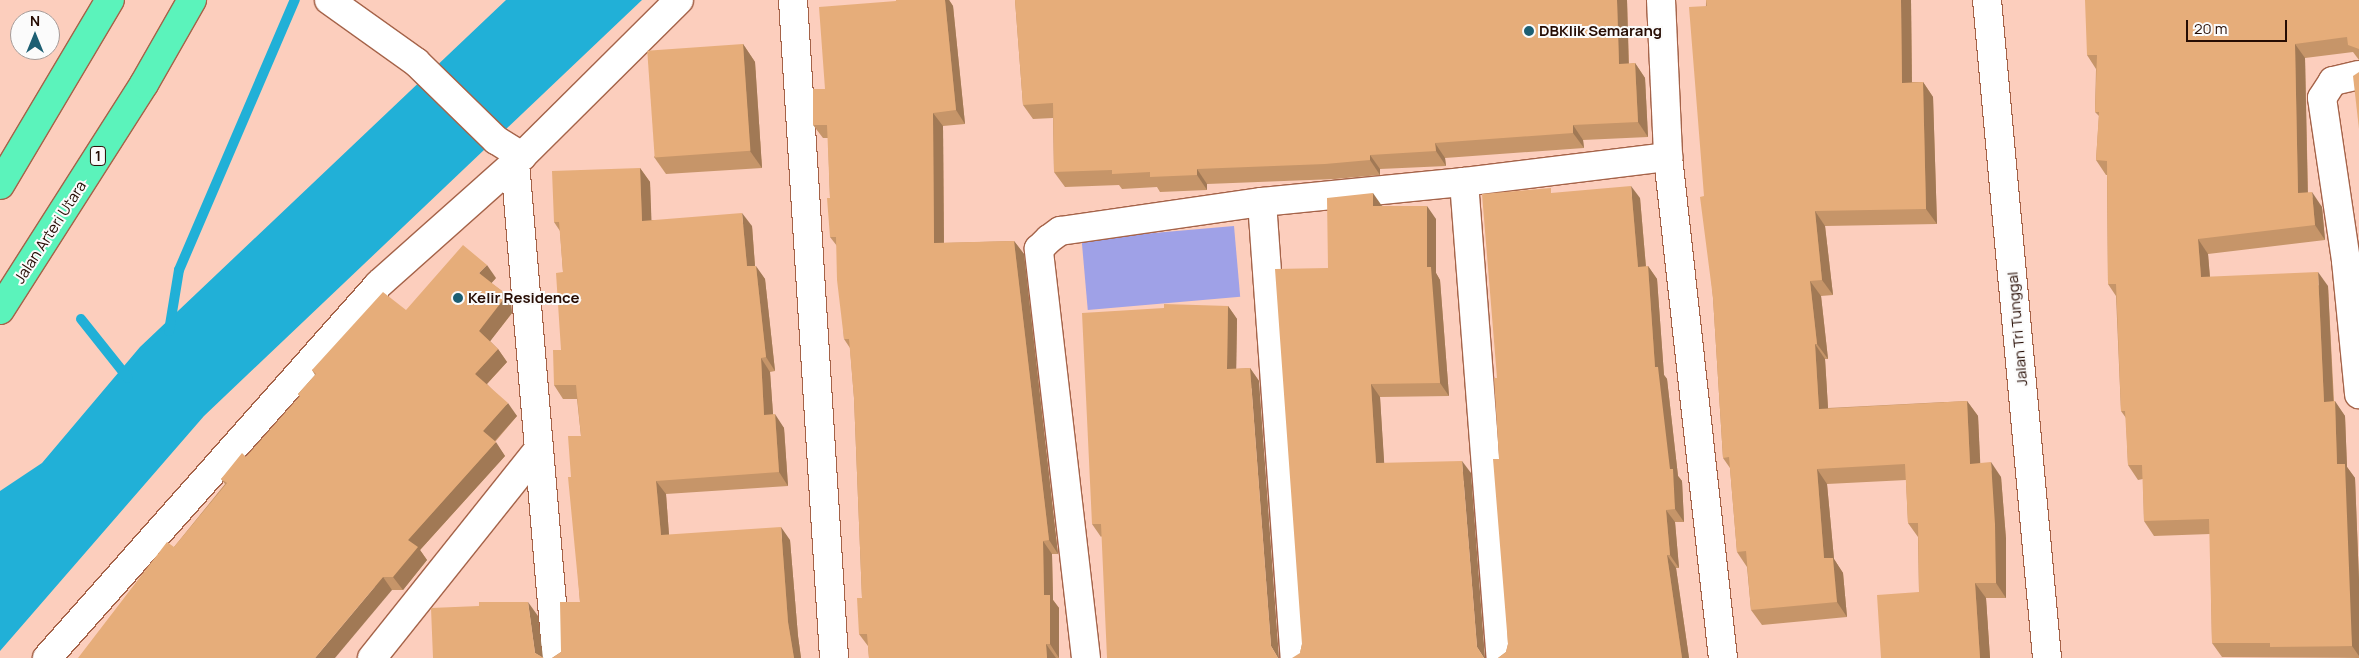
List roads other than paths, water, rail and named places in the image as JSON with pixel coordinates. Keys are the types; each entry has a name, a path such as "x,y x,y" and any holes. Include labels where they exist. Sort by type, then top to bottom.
{"highway":[{"path":"0,184 110,0"},
{"name":"Jalan Arteri Utara","path":"0,310 144,84 192,0"}],"street":[{"path":"329,0 386,38 416,62 518,159 537,451 557,658"},
{"path":"47,658 379,284 518,159 679,0"},
{"path":"793,0 834,658"},
{"path":"1661,0 1668,157 1724,658"},
{"name":"Jalan Tri Tunggal","path":"1987,0 2046,658"},
{"path":"2359,75 2332,81 2322,98 2352,260 2359,394"},
{"path":"1086,658 1039,249 1060,231 1262,202 1464,182 1668,157"},
{"path":"1464,182 1501,658"},
{"path":"1262,202 1295,658"},
{"path":"372,658 537,451"}],"waterway":[{"path":"169,331 179,270 295,0"},
{"path":"81,319 128,378"}],"place":[{"name":"DBKlik Semarang","path":"1529,31"},
{"name":"Kelir Residence","path":"458,298"}]}
